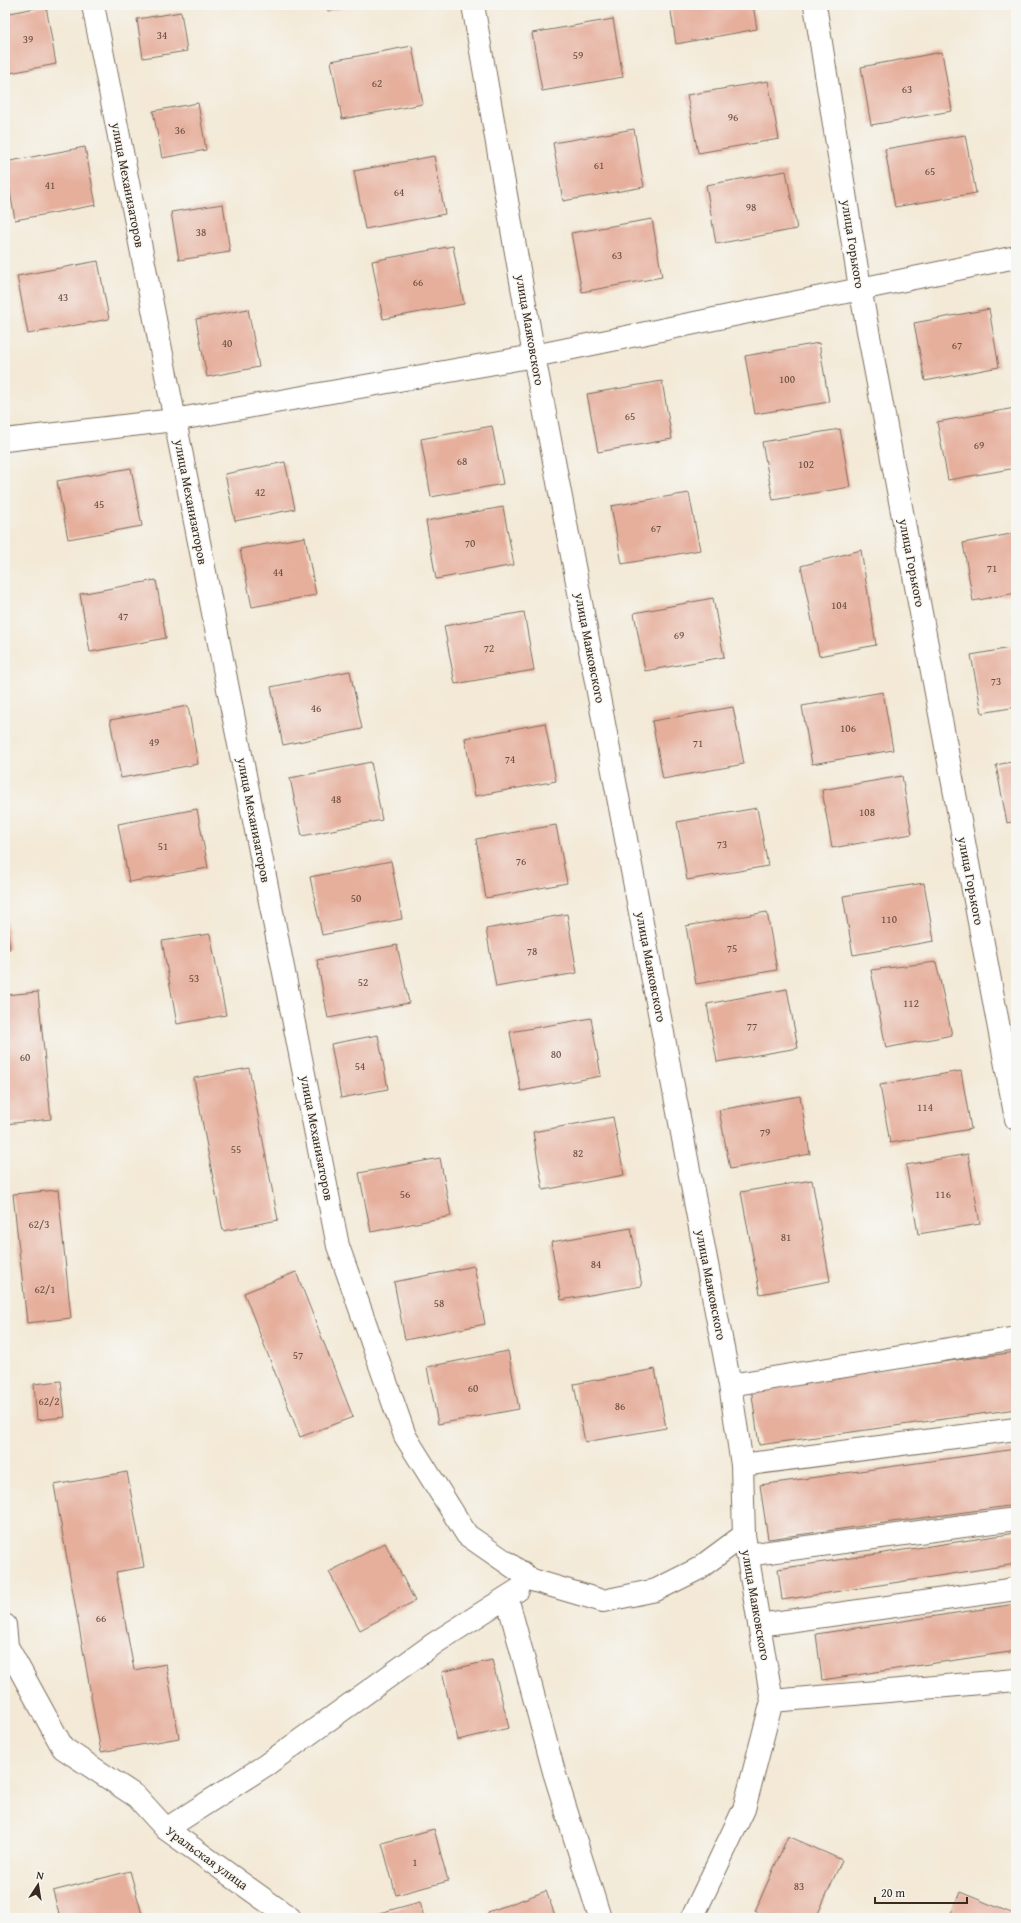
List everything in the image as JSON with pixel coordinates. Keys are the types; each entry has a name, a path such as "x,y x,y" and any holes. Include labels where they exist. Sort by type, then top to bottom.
{"street":[{"name":"улица Механизаторов","path":"94,5 174,420 338,1246 405,1436 467,1535 532,1580 603,1600 656,1590 745,1545"},
{"name":"улица Маяковского","path":"474,5 534,356 730,1385 742,1465 745,1545 772,1701 744,1809 692,1918"},
{"name":"улица Горького","path":"814,5 860,288 1016,1119"},
{"path":"5,440 174,420 534,356 1016,257"},
{"path":"730,1385 1016,1338"},
{"path":"742,1465 1016,1429"},
{"path":"745,1545 1016,1519"},
{"path":"166,1829 266,1765 435,1644 507,1598 532,1580"},
{"path":"759,1625 1016,1590"},
{"path":"507,1598 554,1772 600,1918"},
{"name":"Уральская улица","path":"5,1625 7,1646 63,1748 137,1797 166,1829 290,1918"},
{"path":"772,1701 1016,1680"}],"building":[{"path":"327,5 356,5 356,6 328,11"},
{"path":"670,5 753,5 757,29 676,44"},
{"path":"46,6 56,64 5,74 5,14"},
{"path":"181,12 187,51 143,58 137,19"},
{"path":"613,19 623,77 542,91 532,33"},
{"path":"412,46 423,104 342,119 331,61"},
{"path":"942,52 952,111 871,125 861,67"},
{"path":"768,81 779,139 698,153 687,95"},
{"path":"198,103 206,150 162,158 153,111"},
{"path":"634,129 644,187 563,201 553,143"},
{"path":"965,135 976,193 895,207 885,149"},
{"path":"85,147 96,205 15,220 5,162"},
{"path":"434,156 445,214 365,229 354,171"},
{"path":"786,171 797,229 716,244 706,185"},
{"path":"223,204 230,252 179,260 171,212"},
{"path":"652,219 662,277 582,292 571,233"},
{"path":"453,246 464,304 383,319 372,261"},
{"path":"98,261 109,319 28,334 17,276"},
{"path":"248,309 259,367 207,377 196,319"},
{"path":"989,309 999,367 925,381 914,323"},
{"path":"819,343 829,402 755,414 745,356"},
{"path":"662,381 672,439 598,452 587,394"},
{"path":"1015,408 1016,468 948,480 937,422"},
{"path":"492,426 503,484 431,497 421,439"},
{"path":"840,429 850,487 773,500 762,442"},
{"path":"285,462 295,509 235,521 225,474"},
{"path":"131,468 142,526 68,539 57,481"},
{"path":"689,493 700,550 622,564 611,506"},
{"path":"503,507 514,565 436,579 426,521"},
{"path":"1016,533 1016,593 973,601 963,543"},
{"path":"305,537 316,595 252,607 240,549"},
{"path":"861,550 876,645 819,656 801,566"},
{"path":"156,580 166,638 90,652 80,594"},
{"path":"713,598 724,657 645,671 634,613"},
{"path":"524,612 534,670 455,684 444,626"},
{"path":"1016,647 1016,707 982,713 971,655"},
{"path":"350,671 362,729 283,745 271,687"},
{"path":"883,692 893,750 812,764 802,706"},
{"path":"188,706 198,764 121,778 110,720"},
{"path":"733,707 744,764 663,779 652,721"},
{"path":"545,723 556,781 475,796 465,738"},
{"path":"1016,761 1016,821 1007,823 996,765"},
{"path":"371,762 382,820 302,836 290,778"},
{"path":"902,776 912,834 832,848 822,790"},
{"path":"757,808 768,866 687,880 677,822"},
{"path":"197,809 208,868 129,882 118,824"},
{"path":"556,825 567,883 486,898 476,839"},
{"path":"391,861 402,919 322,935 310,877"},
{"path":"924,883 934,941 853,955 843,896"},
{"path":"5,911 10,949 5,949"},
{"path":"767,912 777,970 696,984 686,926"},
{"path":"567,914 577,973 496,987 486,929"},
{"path":"210,934 226,1015 177,1024 162,941"},
{"path":"397,945 409,1003 328,1018 317,960"},
{"path":"936,962 952,1035 886,1048 871,970"},
{"path":"787,989 798,1048 717,1062 707,1004"},
{"path":"38,992 51,1119 5,1124 5,995"},
{"path":"591,1018 601,1076 521,1091 510,1032"},
{"path":"378,1035 388,1089 341,1098 331,1044"},
{"path":"249,1068 278,1220 223,1231 194,1078"},
{"path":"961,1071 971,1129 890,1143 880,1085"},
{"path":"800,1096 810,1154 730,1169 719,1110"},
{"path":"613,1117 624,1175 543,1190 533,1132"},
{"path":"968,1154 980,1224 918,1234 906,1165"},
{"path":"440,1158 451,1216 371,1232 359,1173"},
{"path":"812,1180 830,1281 760,1294 741,1192"},
{"path":"58,1190 71,1318 27,1323 13,1194"},
{"path":"631,1228 642,1286 561,1300 551,1242"},
{"path":"474,1266 485,1324 405,1340 394,1282"},
{"path":"296,1272 353,1417 300,1437 244,1293"},
{"path":"508,1351 519,1409 438,1424 427,1367"},
{"path":"1016,1352 1016,1409 759,1445 751,1388"},
{"path":"655,1369 666,1428 585,1442 574,1384"},
{"path":"61,1381 65,1417 37,1420 34,1384"},
{"path":"1016,1449 1016,1505 768,1539 760,1485"},
{"path":"127,1472 144,1567 116,1572 134,1670 166,1664 179,1738 101,1752 54,1485"},
{"path":"1016,1533 1016,1564 782,1600 778,1569"},
{"path":"385,1543 415,1601 360,1630 329,1572"},
{"path":"1016,1604 1016,1651 822,1680 816,1634"},
{"path":"492,1660 509,1728 458,1740 442,1672"},
{"path":"434,1829 448,1881 396,1895 382,1843"},
{"path":"788,1836 842,1860 816,1918 771,1918 755,1911"},
{"path":"130,1871 143,1918 60,1918 53,1891"},
{"path":"546,1891 556,1918 490,1918 488,1912"},
{"path":"960,1892 1016,1915 1016,1918 949,1918"},
{"path":"420,1902 424,1918 361,1918"}]}
